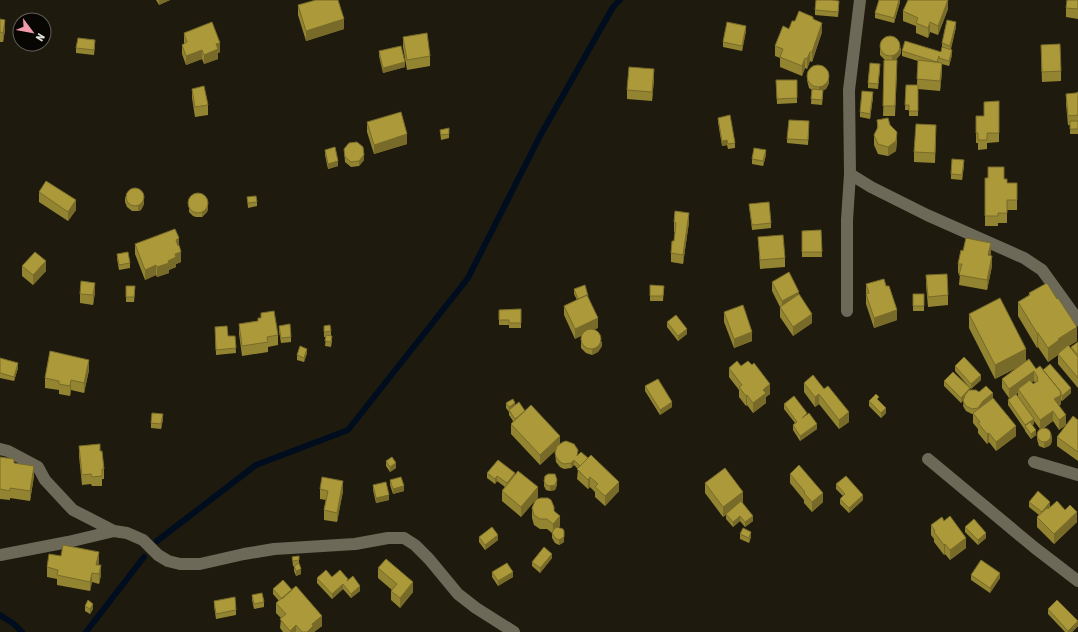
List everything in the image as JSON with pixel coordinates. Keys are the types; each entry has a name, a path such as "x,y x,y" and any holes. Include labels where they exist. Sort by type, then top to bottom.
{"street":[{"path":"847,311 847,220 850,174 849,90 860,0"},
{"path":"850,174 871,187 927,215 1024,258 1042,270 1078,320"},
{"path":"0,449 8,451 38,467 45,480 72,510 114,531 128,533 143,540 158,555 180,564 200,564 274,549 355,544 388,538 404,538 415,545 429,559 458,594 476,608 514,632"},
{"path":"928,459 1035,548 1078,581"},
{"path":"1034,462 1078,475"},
{"path":"0,555 68,542 114,531"}],"building":[{"path":"316,0 338,0 344,19 306,31 298,5"},
{"path":"816,0 839,1 838,12 815,10"},
{"path":"879,0 899,0 894,18 875,13"},
{"path":"908,0 948,0 938,26 930,22 928,28 916,23 918,18 903,11"},
{"path":"1067,0 1078,0 1078,9 1066,8"},
{"path":"799,11 822,23 812,52 810,52 807,59 805,58 802,66 780,57 783,49 775,46 783,26 789,29 792,21 795,21"},
{"path":"0,19 5,20 3,33 0,32"},
{"path":"947,20 956,22 950,46 942,43"},
{"path":"212,22 220,43 216,44 218,49 204,55 202,50 186,56 182,45 187,42 184,33"},
{"path":"727,22 746,26 742,46 723,42"},
{"path":"427,33 430,56 407,60 403,37"},
{"path":"890,36 897,39 900,46 897,53 890,56 883,53 880,46 883,39"},
{"path":"78,38 95,40 94,50 76,48"},
{"path":"905,41 941,52 942,47 952,50 949,61 939,58 939,56 937,62 902,51"},
{"path":"1060,44 1061,71 1042,72 1041,45"},
{"path":"401,46 405,62 383,68 379,51"},
{"path":"884,60 897,60 895,106 883,106"},
{"path":"918,60 942,63 940,81 917,79"},
{"path":"870,63 880,64 878,84 868,83"},
{"path":"818,65 826,68 829,76 826,84 818,87 810,84 807,76 810,68"},
{"path":"629,67 654,69 652,92 627,90"},
{"path":"776,80 797,80 797,98 777,99"},
{"path":"906,85 918,85 918,111 909,111 909,105 905,105"},
{"path":"204,86 208,105 195,107 192,89"},
{"path":"812,89 823,90 822,100 811,99"},
{"path":"862,91 873,92 870,114 860,112"},
{"path":"1078,92 1078,115 1068,116 1066,94"},
{"path":"999,101 999,133 987,133 987,140 978,140 978,133 976,133 976,116 984,116 984,102"},
{"path":"401,112 407,134 374,145 367,122"},
{"path":"730,115 735,143 728,144 727,140 722,141 718,118"},
{"path":"888,118 890,125 897,132 896,141 888,147 878,144 874,135 878,127 877,120"},
{"path":"789,120 809,121 808,140 787,139"},
{"path":"1070,121 1078,121 1078,129 1070,129"},
{"path":"916,124 936,125 935,153 914,152"},
{"path":"449,128 449,134 441,135 440,130"},
{"path":"357,142 363,147 364,155 359,161 351,162 345,157 344,149 349,143"},
{"path":"335,147 338,161 328,164 325,150"},
{"path":"754,148 766,150 763,161 752,159"},
{"path":"952,159 964,160 962,175 951,174"},
{"path":"988,167 1004,167 1004,179 1007,179 1007,183 1017,183 1017,200 1007,200 1007,213 998,213 998,216 985,216 985,178 988,178"},
{"path":"46,181 76,200 68,212 39,192"},
{"path":"135,188 141,191 144,197 141,203 135,206 129,203 126,197 129,191"},
{"path":"198,193 205,196 208,203 205,210 198,213 191,210 188,203 191,196"},
{"path":"256,196 257,202 248,203 247,197"},
{"path":"769,202 771,223 752,225 749,204"},
{"path":"675,211 689,213 683,255 671,253 676,223 674,222"},
{"path":"175,229 179,238 176,240 181,252 175,254 176,257 168,261 169,263 157,267 156,265 145,270 135,244"},
{"path":"821,230 822,252 802,252 802,231"},
{"path":"783,235 785,258 760,260 758,237"},
{"path":"966,238 991,243 988,255 992,256 987,280 959,275 962,264 958,264 961,250 963,251"},
{"path":"35,252 46,261 33,275 22,266"},
{"path":"128,252 130,263 119,265 117,254"},
{"path":"789,272 799,292 782,301 772,282"},
{"path":"947,274 948,295 928,297 926,275"},
{"path":"884,279 886,286 889,286 897,310 874,318 866,294 869,293 866,284"},
{"path":"81,281 95,283 93,295 80,294"},
{"path":"1047,283 1077,327 1058,339 1059,340 1048,348 1018,302 1030,295 1029,293"},
{"path":"585,285 588,296 587,295 578,299 574,289"},
{"path":"650,285 664,286 663,296 650,296"},
{"path":"126,286 135,286 134,297 126,297"},
{"path":"799,294 812,314 793,327 780,307"},
{"path":"913,294 924,294 924,306 913,306"},
{"path":"587,295 598,318 575,329 564,306"},
{"path":"1000,298 1026,349 995,365 969,314"},
{"path":"743,305 752,332 734,339 724,312"},
{"path":"521,309 521,323 509,323 509,320 499,320 499,310"},
{"path":"274,311 278,335 267,337 268,342 242,346 239,324 258,321 258,318 261,318 261,313"},
{"path":"676,315 687,329 678,336 667,322"},
{"path":"290,324 291,337 281,338 279,326"},
{"path":"330,325 331,331 324,332 324,326"},
{"path":"227,326 228,336 235,336 236,348 216,350 215,327"},
{"path":"587,329 595,329 601,335 601,343 595,349 587,349 581,343 581,335"},
{"path":"326,335 332,336 331,342 325,341"},
{"path":"1078,342 1078,355 1071,347"},
{"path":"1068,345 1078,357 1078,378 1058,354"},
{"path":"300,346 307,349 304,358 297,355"},
{"path":"50,351 89,360 84,383 71,380 70,386 59,384 59,381 45,378"},
{"path":"964,357 981,375 971,384 955,366"},
{"path":"0,358 18,363 14,377 0,373"},
{"path":"1029,359 1036,369 1040,366 1061,392 1061,395 1054,399 1066,415 1059,420 1053,411 1040,420 1018,389 1030,380 1033,384 1038,381 1034,371 1009,389 1002,379"},
{"path":"737,361 741,366 748,361 752,365 754,363 770,384 763,390 766,393 753,403 739,387 742,385 729,368"},
{"path":"1050,364 1071,388 1062,396 1061,392 1043,370"},
{"path":"953,372 970,388 961,398 944,381"},
{"path":"813,375 824,389 828,386 849,412 839,420 819,394 815,397 804,383"},
{"path":"658,379 672,402 660,410 645,386"},
{"path":"986,386 993,393 983,401 978,408 972,409 966,406 963,401 969,390 976,390 979,392"},
{"path":"876,394 879,397 877,399 886,408 881,413 869,401"},
{"path":"1016,394 1034,419 1025,425 1008,400"},
{"path":"794,396 807,413 802,418 809,413 817,424 800,436 793,425 797,422 784,404"},
{"path":"993,398 1016,426 996,442 978,423 980,422 973,413"},
{"path":"513,399 515,403 509,407 506,403"},
{"path":"519,402 525,411 515,419 509,410"},
{"path":"531,405 560,436 540,455 511,424"},
{"path":"152,413 163,414 161,424 151,423"},
{"path":"1073,416 1078,420 1078,452 1057,437"},
{"path":"1030,422 1036,430 1031,434 1025,426"},
{"path":"1041,428 1047,428 1051,432 1051,438 1047,442 1041,442 1037,438 1037,432"},
{"path":"566,441 574,444 578,450 577,456 581,452 588,458 580,466 574,460 571,463 564,464 556,457 555,453 557,446"},
{"path":"100,444 104,469 102,469 102,476 92,477 91,474 82,475 79,446"},
{"path":"591,455 619,482 605,496 595,487 598,484 590,477 588,480 577,469"},
{"path":"0,457 14,459 14,463 34,466 30,491 10,488 10,491 0,489"},
{"path":"392,457 396,463 390,467 386,461"},
{"path":"498,460 515,473 507,483 497,476 495,479 487,473"},
{"path":"799,465 823,493 812,502 790,474"},
{"path":"725,468 743,492 723,507 705,483"},
{"path":"518,471 538,487 521,507 502,491"},
{"path":"548,474 555,474 557,480 555,485 546,485 544,481 545,476"},
{"path":"846,476 863,495 849,508 840,499 845,494 836,484"},
{"path":"322,477 343,481 337,513 324,510 328,491 320,489"},
{"path":"401,477 404,486 393,489 390,480"},
{"path":"386,482 389,495 376,498 373,485"},
{"path":"1038,491 1050,502 1042,512 1029,502"},
{"path":"541,498 548,498 551,500 554,511 560,516 553,524 547,519 540,519 534,515 532,508 535,501"},
{"path":"741,501 753,516 745,522 740,516 733,522 726,514"},
{"path":"1057,501 1065,510 1070,505 1077,512 1054,534 1037,517"},
{"path":"950,516 966,538 950,550 934,532 935,531 931,525 942,517 944,521"},
{"path":"974,519 986,533 978,540 965,527"},
{"path":"492,527 498,535 485,545 479,537"},
{"path":"557,527 563,529 564,531 564,537 559,540 555,538 552,533"},
{"path":"743,528 751,532 749,538 740,534"},
{"path":"63,545 99,552 96,565 101,565 99,574 92,573 90,582 57,575 58,570 47,567 49,554 61,556"},
{"path":"544,547 552,554 540,568 532,562"},
{"path":"299,556 299,560 293,561 292,557"},
{"path":"386,559 413,582 400,598 391,591 397,584 378,568"},
{"path":"981,560 1000,573 990,588 971,575"},
{"path":"299,563 301,569 296,571 294,566"},
{"path":"507,563 513,572 498,581 492,572"},
{"path":"326,570 332,577 340,570 348,579 347,581 353,576 360,586 351,594 343,584 332,594 317,578"},
{"path":"283,580 292,590 282,599 273,589"},
{"path":"296,586 322,616 312,624 313,626 307,632 302,632 296,625 290,631 280,619 286,614 276,603"},
{"path":"262,593 264,602 254,604 252,595"},
{"path":"235,597 236,610 216,614 214,601"},
{"path":"88,600 93,604 90,609 85,606"},
{"path":"1057,600 1078,621 1068,631 1048,609"}],"waterway":[{"path":"157,541 256,465 348,430 468,278 540,136 613,7 620,0"},
{"path":"86,632 144,557"},
{"path":"0,615 14,624 22,632"}]}
